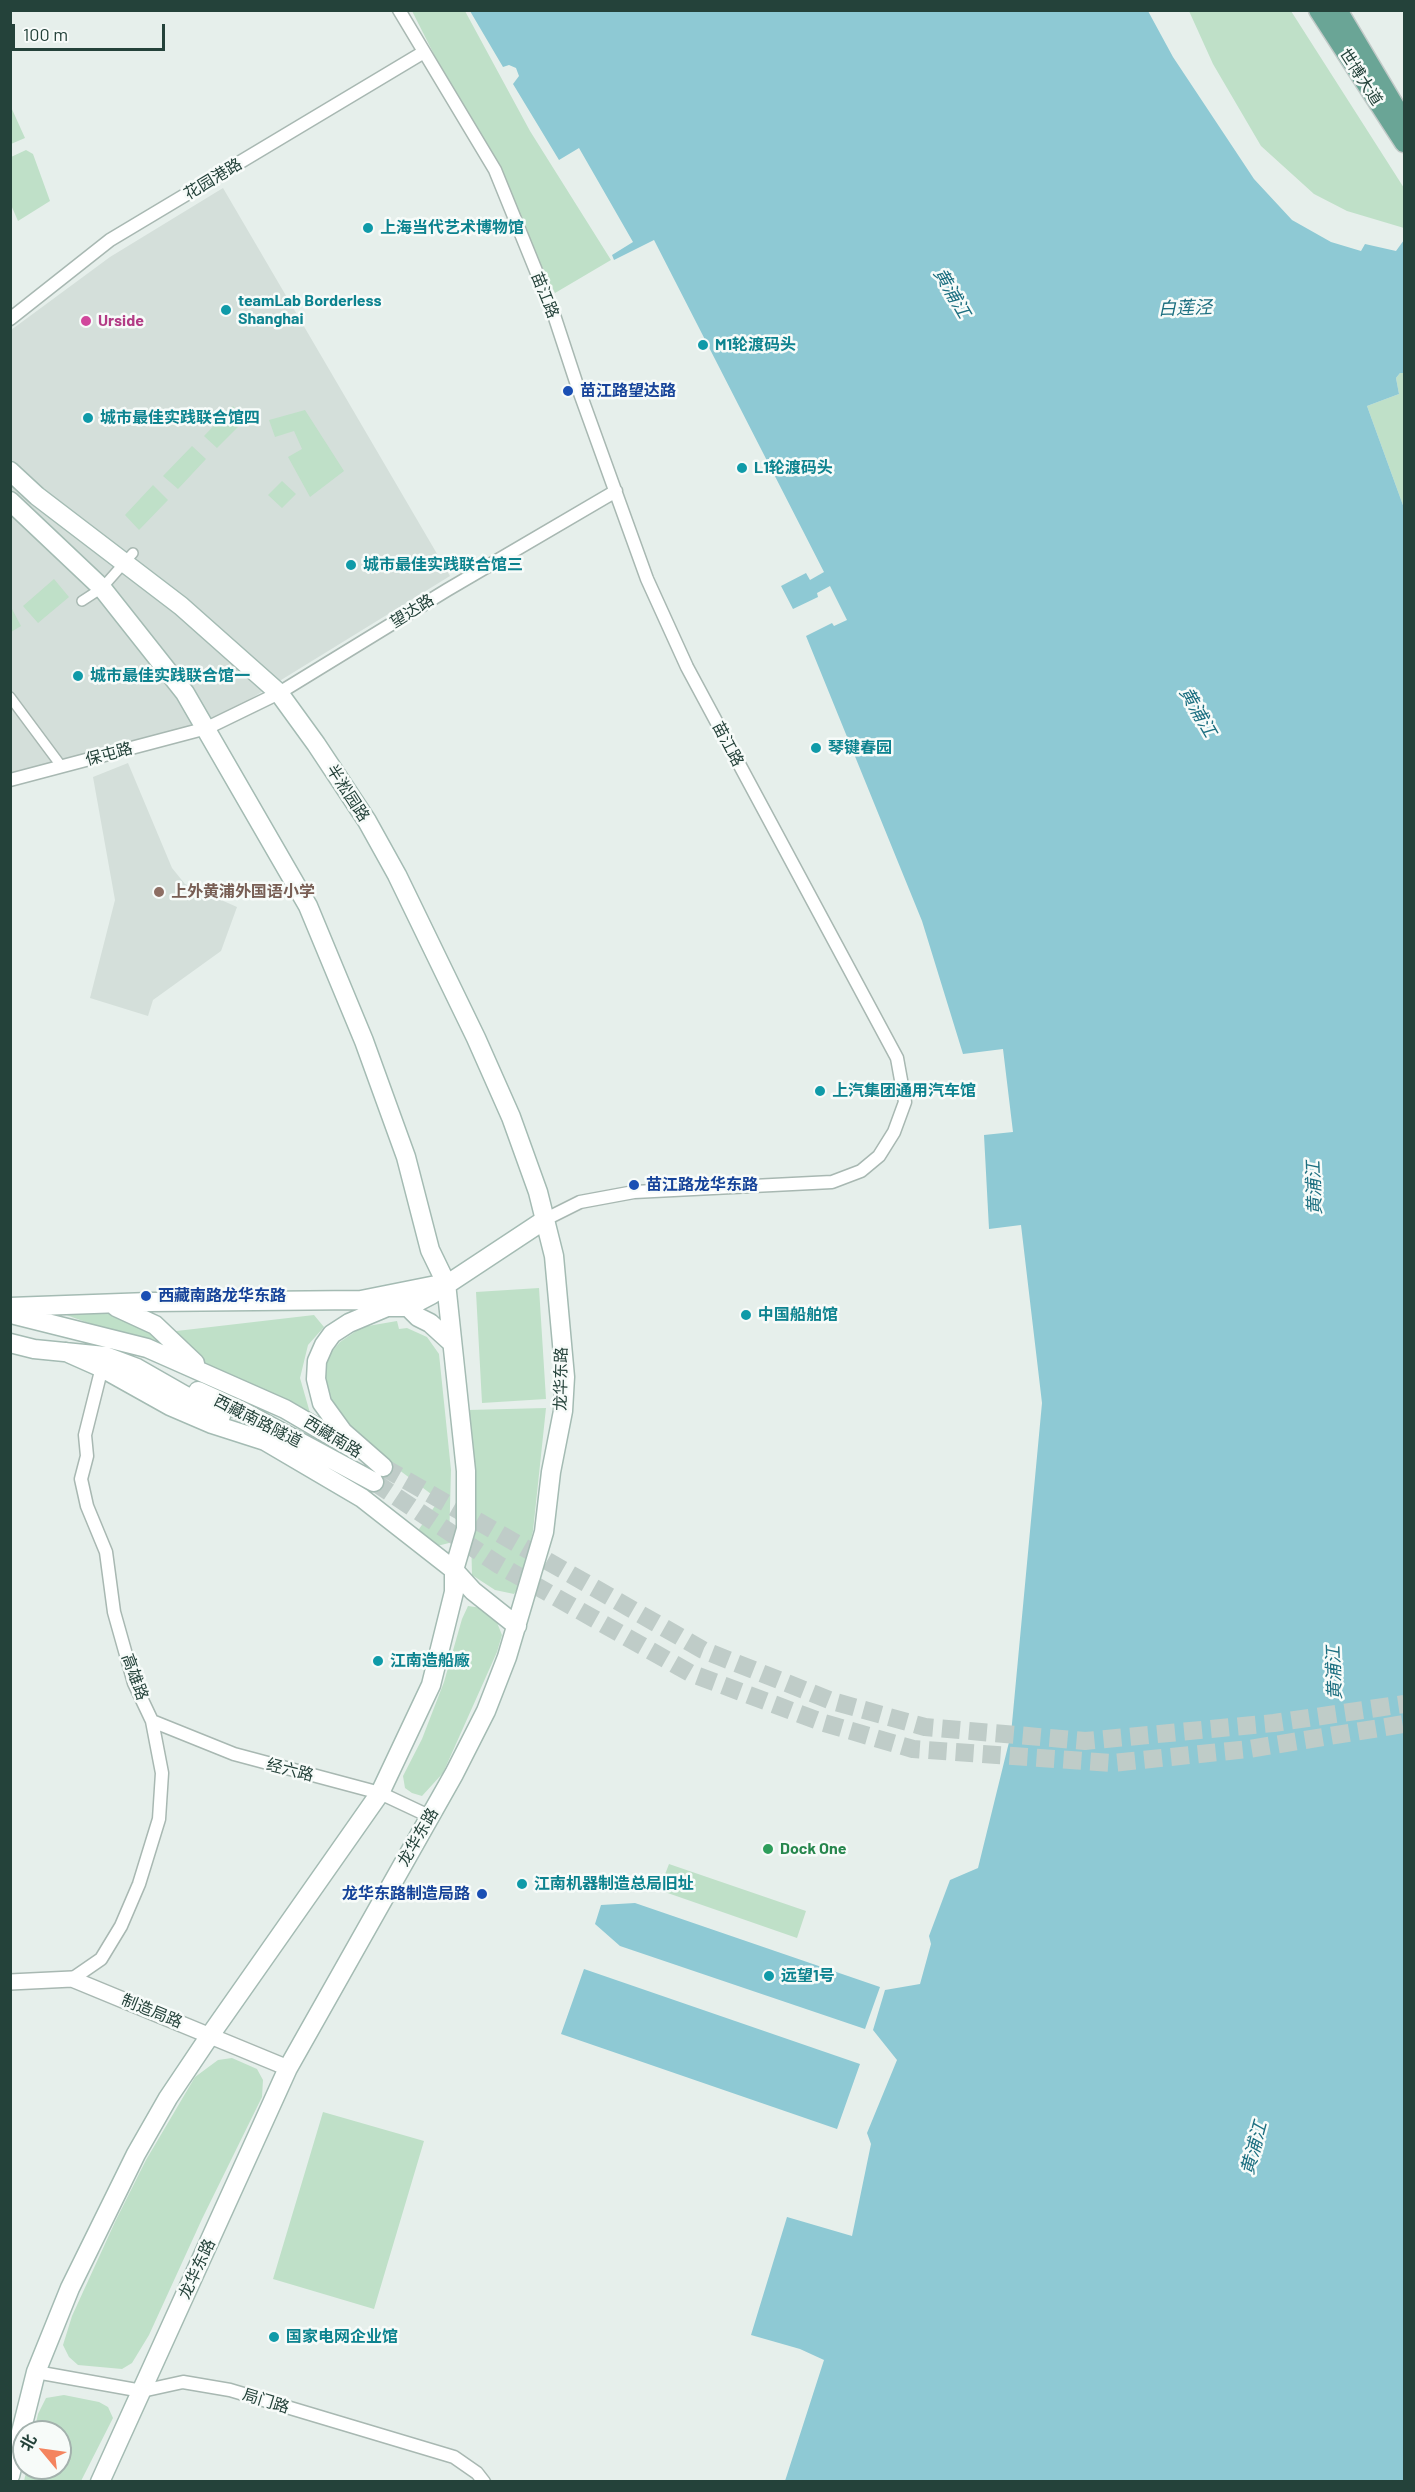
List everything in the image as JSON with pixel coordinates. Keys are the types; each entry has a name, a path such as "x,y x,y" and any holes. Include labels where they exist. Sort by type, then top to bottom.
{"main road":[{"name":"世博大道","path":"1318,10 1403,142"},
{"name":"世博大道","path":"1338,10 1404,120"},
{"name":"半淞园路","path":"10,471 37,496 128,558 279,693 316,744 367,821 476,1038 511,1117 546,1219"},
{"path":"10,501 102,588 185,693 308,906 364,1041 406,1157 430,1250 446,1283 466,1471 466,1529 454,1570 454,1592 431,1685 380,1793 211,2034 168,2098 136,2154 70,2288 36,2372 10,2476"},
{"name":"西藏南路","path":"378,1474 322,1403 316,1379 317,1361 332,1334 349,1323 387,1307 408,1306 431,1295 546,1219"},
{"name":"龙华东路","path":"100,2481 288,2068 454,1774 486,1711 507,1657 544,1532 551,1472 562,1411 563,1357 554,1256 546,1219"},
{"name":"西藏南路","path":"10,1307 149,1302 361,1300 446,1283"},
{"path":"112,1305 155,1325 203,1371"},
{"path":"408,1306 418,1317 430,1323 452,1343"},
{"name":"西藏南路","path":"10,1314 31,1317 147,1348 203,1371 285,1409 378,1474"},
{"path":"10,1343 34,1349 66,1352 137,1368 362,1498 454,1570 474,1591 517,1626"},
{"path":"103,1362 170,1406 212,1424 266,1441"},
{"name":"西藏南路隧道","path":"137,1368 176,1382 242,1411 378,1474"}],"street":[{"name":"苗江路","path":"399,10 495,170 554,315 647,579 687,667 897,1058 905,1102 894,1132 879,1156 861,1171 832,1182 634,1192 580,1202 546,1219"},
{"name":"花园港路","path":"10,319 111,240 424,52"},
{"name":"望达路","path":"207,728 279,693 447,590 616,491"},
{"path":"82,601 102,588 128,558"},
{"path":"10,697 62,767"},
{"name":"保屯路","path":"10,780 207,728"},
{"name":"高雄路","path":"72,1979 101,1959 121,1926 150,1853 159,1819 162,1773 152,1721 134,1683 114,1612 106,1552 87,1506 81,1479 87,1456 85,1435 103,1362"},
{"name":"经六路","path":"152,1721 263,1763 380,1793 429,1816"},
{"name":"制造局路","path":"10,1982 72,1979 211,2034 288,2068"},
{"name":"局门路","path":"36,2372 142,2391 183,2382 230,2390 454,2457 477,2473 484,2481"}],"shaded area":[{"path":"223,188 450,576 221,717 181,738 11,777 11,330 110,257"},
{"name":"上外黄浦外国语小学","path":"128,763 172,868 185,884 237,907 221,951 153,1000 148,1016 90,998 115,900 93,777"}],"green space":[{"path":"412,11 465,11 530,131 611,260 555,293"},
{"path":"1189,11 1291,11 1404,188 1404,228 1347,211 1314,194 1261,146 1213,64"},
{"path":"11,107 25,138 10,144"},
{"path":"26,150 33,154 50,201 18,221 11,205 11,157"},
{"path":"1400,373 1404,373 1404,508 1367,406 1399,394 1396,378"},
{"path":"233,406 246,419 217,448 204,436"},
{"path":"305,410 344,471 310,497 288,457 302,449 294,431 275,437 269,420"},
{"path":"192,446 206,459 178,489 163,476"},
{"path":"282,481 296,494 282,508 268,495"},
{"path":"153,485 168,500 139,530 125,515"},
{"path":"54,579 69,597 38,623 23,606"},
{"path":"11,607 21,626 10,632"},
{"path":"539,1288 546,1399 482,1403 476,1292"},
{"path":"112,1310 146,1325 164,1347 155,1347 58,1312"},
{"path":"314,1315 324,1327 308,1345 300,1378 310,1413 299,1411 198,1362 168,1332"},
{"path":"397,1321 399,1329 407,1328 427,1337 439,1354 451,1470 449,1543 437,1546 417,1532 439,1500 358,1439 331,1413 322,1375 329,1355 340,1342 362,1327"},
{"path":"546,1408 533,1531 520,1585 514,1594 495,1590 472,1575 468,1410"},
{"path":"468,1606 482,1608 496,1620 502,1635 497,1652 443,1773 422,1796 405,1788 403,1776 422,1739 444,1682 462,1619"},
{"path":"669,1864 806,1911 797,1938 659,1890"},
{"path":"232,2058 257,2069 263,2080 262,2097 202,2219 149,2335 132,2363 122,2369 78,2365 69,2357 63,2345 72,2316 146,2160 195,2077 218,2060"},
{"path":"323,2112 424,2141 374,2309 273,2279"},
{"path":"64,2395 99,2402 108,2407 113,2418 81,2481 24,2481 72,2480 72,2420 37,2420 46,2398"}],"water":[{"path":"470,11 1148,11 1173,57 1254,179 1292,220 1331,242 1361,251 1365,244 1396,251 1404,240 1404,373 1400,373 1396,378 1399,394 1367,406 1404,508 1404,2481 785,2481 824,2360 800,2349 751,2335 787,2217 852,2236 871,2144 867,2133 897,2060 873,2030 885,1990 920,1984 931,1944 929,1936 950,1880 978,1868 1011,1734 1042,1403 1021,1225 989,1229 984,1135 1013,1132 1003,1049 963,1054 922,921 806,636 832,623 834,626 847,620 830,586 817,593 818,597 793,609 781,586 806,573 810,580 824,572 654,240 614,260 612,255 633,242 579,148 559,160 513,84 519,76 516,68 509,65 503,67"},
{"name":"远望1号","path":"635,1903 880,1987 865,2029 620,1946 595,1924 601,1905"},
{"path":"584,1969 860,2064 837,2129 561,2034"}],"tunnel":[{"path":"383,1467 703,1650 832,1701 925,1727 1085,1741 1274,1723 1404,1704"},
{"path":"374,1482 499,1565 690,1673 824,1723 913,1749 1112,1763 1249,1749 1404,1724"}],"place":[{"name":"上海当代艺术博物馆","path":"368,228"},
{"name":"teamLab Borderless Shanghai","path":"226,310"},
{"name":"Urside","path":"86,321"},
{"name":"M1轮渡码头","path":"703,345"},
{"name":"苗江路望达路","path":"568,391"},
{"name":"城市最佳实践联合馆四","path":"88,418"},
{"name":"L1轮渡码头","path":"742,468"},
{"name":"城市最佳实践联合馆三","path":"351,565"},
{"name":"城市最佳实践联合馆一","path":"78,676"},
{"name":"琴键春园","path":"816,748"},
{"name":"上外黄浦外国语小学","path":"159,892"},
{"name":"上汽集团通用汽车馆","path":"820,1091"},
{"name":"苗江路龙华东路","path":"634,1185"},
{"name":"西藏南路龙华东路","path":"146,1296"},
{"name":"中国船舶馆","path":"746,1315"},
{"name":"江南造船廠","path":"378,1661"},
{"name":"Dock One","path":"768,1849"},
{"name":"江南机器制造总局旧址","path":"522,1884"},
{"name":"龙华东路制造局路","path":"482,1894"},
{"name":"远望1号","path":"769,1976"},
{"name":"国家电网企业馆","path":"274,2337"}],"water label":[{"name":"黄浦江","path":"952,293"},
{"name":"白莲泾","path":"1185,308"},
{"name":"黄浦江","path":"1198,712"},
{"name":"黄浦江","path":"1314,1188"},
{"name":"黄浦江","path":"1334,1673"},
{"name":"黄浦江","path":"1254,2148"}]}
